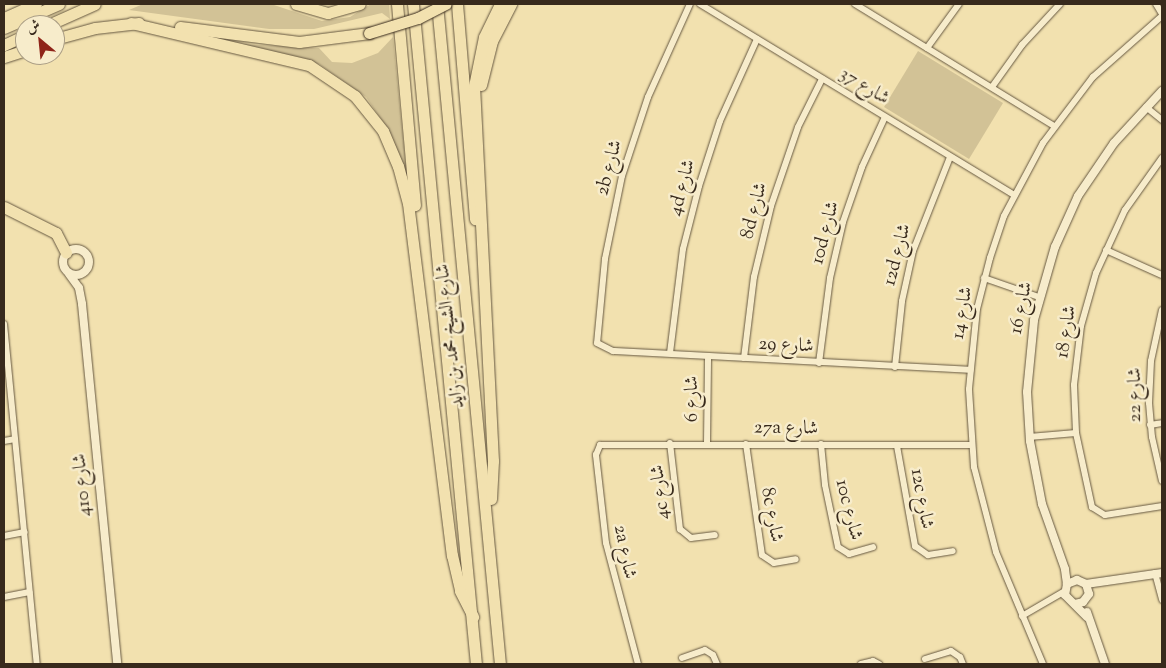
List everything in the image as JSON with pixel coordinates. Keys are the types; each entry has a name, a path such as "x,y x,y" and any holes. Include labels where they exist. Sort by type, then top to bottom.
{"highway":[{"path":"4,10 16,4"},
{"path":"4,18 36,4"},
{"path":"4,28 59,4"},
{"path":"65,17 95,4"},
{"path":"296,4 328,13 360,4"},
{"path":"397,4 420,253 421,302"},
{"name":"شارع الشيخ محمد بن زايد","path":"413,4 476,664"},
{"name":"شارع الشيخ محمد بن زايد","path":"437,4 488,515 500,664"},
{"path":"65,37 131,22 299,42 369,33 418,18 446,4"},
{"path":"457,4 471,181 484,285"},
{"path":"488,515 494,462 474,101 475,68 484,37 500,4"},
{"path":"479,167 483,69 492,41 511,4"},
{"path":"131,22 299,61 329,76 355,96 383,131 400,172 421,302 453,560 460,591 472,617"},
{"path":"4,207 56,233 66,253"}],"street":[{"name":"2b شارع","path":"601,348 596,338 601,287 622,176 648,97 690,4"},
{"name":"شارع 37","path":"700,4 1014,195"},
{"path":"855,4 864,6 926,48 1054,126"},
{"path":"926,48 960,4"},
{"path":"992,87 1022,45 1060,4"},
{"path":"1156,4 1162,15"},
{"name":"شارع 14","path":"1043,664 1021,614 989,531 971,445 970,370 984,280 1014,195 1054,126 1110,60 1162,15"},
{"name":"4d شارع","path":"670,353 679,274 698,186 720,121 757,39"},
{"name":"8d شارع","path":"744,358 754,277 768,214 787,156 822,79"},
{"name":"شارع 16","path":"1072,602 1066,588 1063,564 1042,504 1029,439 1028,368 1040,295 1058,238 1082,189 1114,143 1147,105 1162,91"},
{"path":"1147,105 1162,120"},
{"name":"10d شارع","path":"819,363 830,278 843,222 862,167 885,117"},
{"name":"12d شارع","path":"894,367 902,300 913,251 950,157"},
{"name":"شارع 18","path":"1162,158 1125,210 1106,250 1088,296 1081,326 1074,385 1076,433 1092,508 1100,514 1110,514 1162,506"},
{"path":"78,249 85,253 88,264 84,272 70,274 63,266 66,253 78,249"},
{"path":"1106,250 1162,274"},
{"name":"شارع 410","path":"82,304 84,272"},
{"name":"شارع 410","path":"70,274 78,288 82,304 117,664"},
{"path":"984,280 1040,295"},
{"name":"شارع 22","path":"1162,310 1151,361 1150,425 1162,481"},
{"path":"4,324 37,664"},
{"name":"شارع 29","path":"601,348 819,363 970,370"},
{"name":"شارع 6","path":"707,443 708,356"},
{"path":"1150,425 1162,423"},
{"path":"1029,439 1076,433"},
{"path":"4,441 15,439"},
{"name":"4c شارع","path":"670,443 680,529 691,538 715,535"},
{"name":"27a شارع","path":"600,445 707,443 896,446 971,445"},
{"name":"8c شارع","path":"746,444 762,555 774,562 796,559"},
{"name":"10c شارع","path":"821,444 825,485 838,547 849,554 873,548"},
{"name":"2a شارع","path":"600,445 596,455 606,543 638,664"},
{"name":"12c شارع","path":"896,446 915,546 928,555 953,550"},
{"path":"4,536 25,532"},
{"name":"شارع 16","path":"1063,564 1078,580"},
{"path":"1052,602 1066,588 1078,580 1086,584 1106,583 1159,573 1162,598"},
{"path":"1021,614 1052,602 1072,602 1088,597 1106,583"},
{"path":"1086,584 1088,597 1087,617 1105,664"},
{"path":"4,597 30,592"},
{"path":"1072,602 1087,617"},
{"path":"682,658 705,650 713,655 717,664"},
{"path":"925,659 951,651 963,664"},
{"path":"861,664 873,661 879,664"}],"shaded area":[{"path":"143,4 271,4 322,21 350,17 371,4 389,4 390,19 382,13 314,29 269,29 129,10"},
{"path":"393,37 407,178 383,122 366,97 319,64 240,44 319,48 332,62 352,63 378,53"},
{"path":"918,51 1003,103 969,159 884,107"}]}
